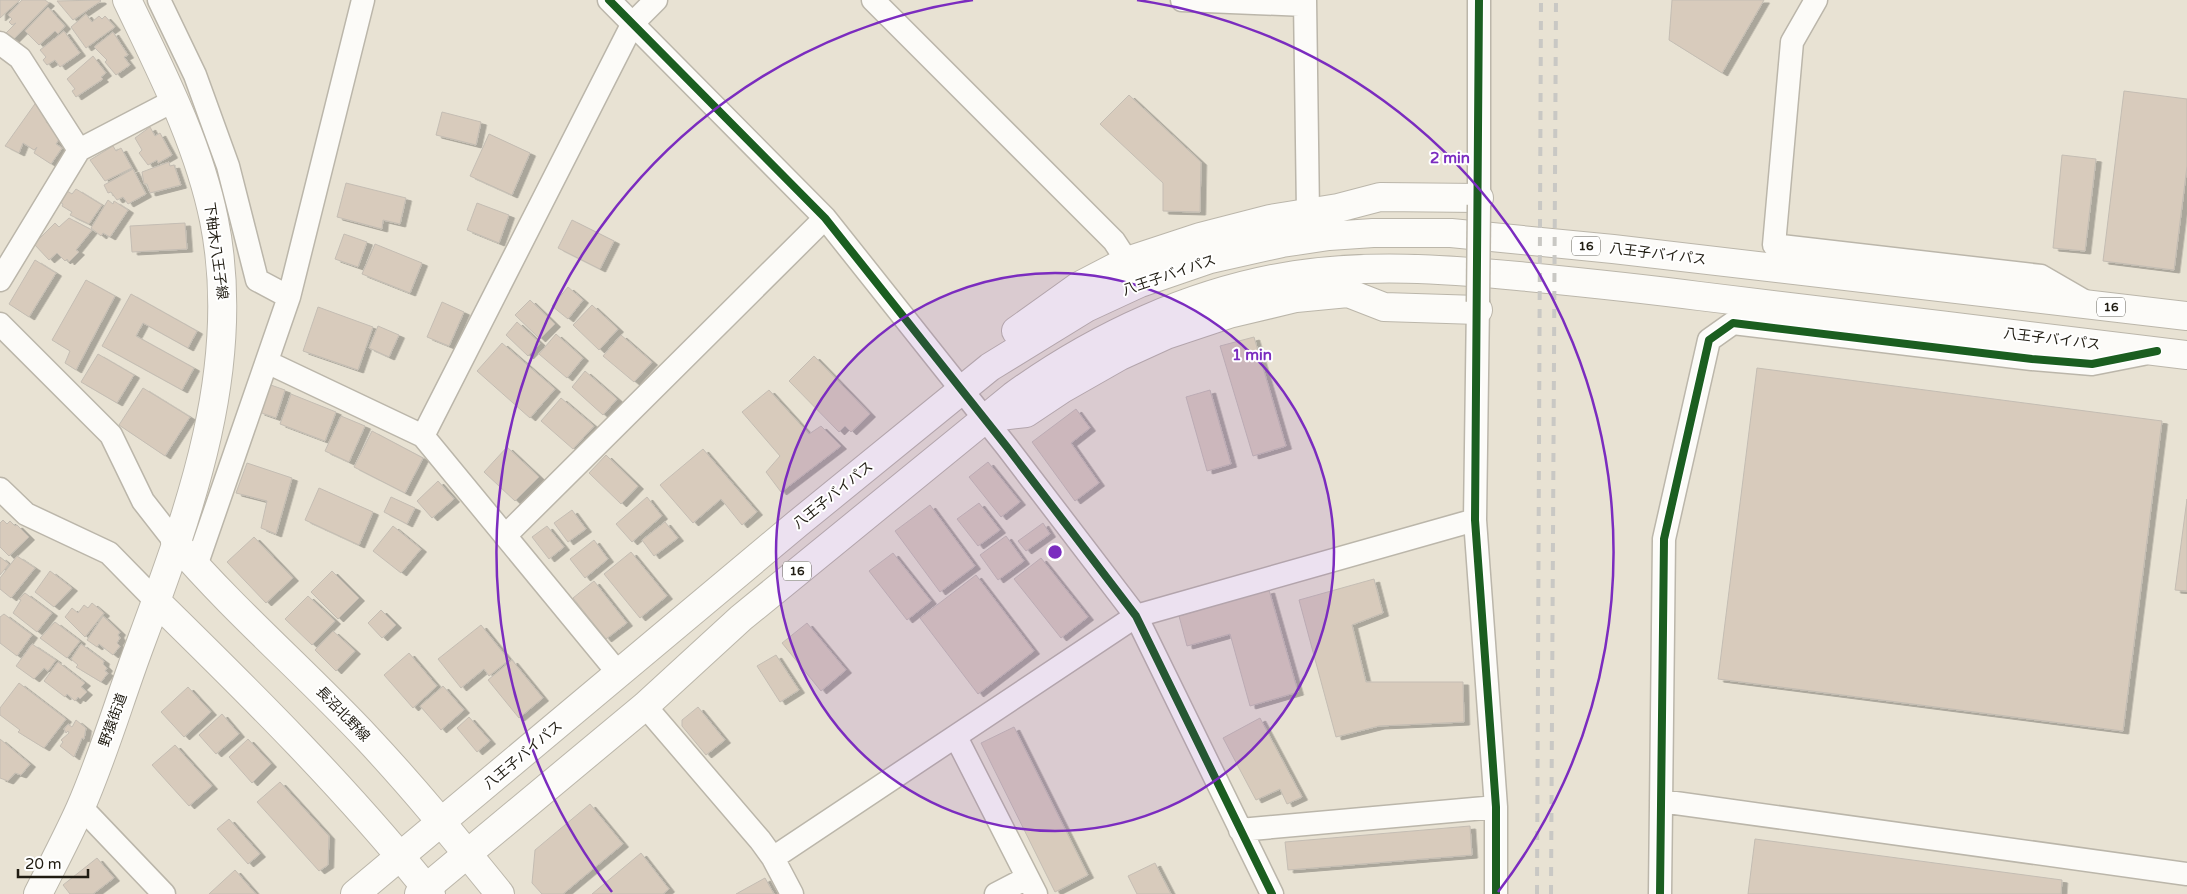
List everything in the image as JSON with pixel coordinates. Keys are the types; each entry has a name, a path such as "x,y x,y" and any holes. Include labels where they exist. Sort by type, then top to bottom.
{"main road":[{"name":"下柚木八王子線","path":"127,0 175,100 195,151 210,204 224,302 221,350 212,418 175,542"},
{"path":"961,389 982,357 1001,341 1079,286 1127,261 1200,237 1270,219 1338,208 1380,197 1479,202"},
{"name":"八王子バイパス","path":"355,894 961,389 990,367 1086,308 1140,283 1210,259 1282,243 1329,236 1374,233 1451,233 1613,249 2187,316"},
{"name":"八王子バイパス","path":"425,892 468,853 645,706 741,618 984,418 1052,369 1108,338 1154,316 1223,292 1292,276 1377,268 1448,270 1609,284 2187,355"},
{"path":"984,418 1026,413 1062,389 1112,360 1166,335 1229,314 1296,298 1348,293 1384,307 1478,306"},
{"name":"長沼北野線","path":"175,542 196,566 367,738 443,822 500,894"},
{"name":"野猿街道","path":"38,894 81,807 156,601 175,542"},
{"path":"156,601 218,661 327,774 400,856 425,892"}],"street":[{"path":"159,0 195,75 228,166 257,280 288,297"},
{"path":"196,566 288,297 363,0"},
{"path":"609,0 825,218 984,418 1136,616 1272,894"},
{"path":"423,436 633,23 656,0"},
{"path":"873,0 1114,241 1127,261"},
{"path":"1182,0 1305,2 1308,213"},
{"path":"1480,0 1475,520 1496,807 1496,894"},
{"path":"1816,0 1792,42 1774,245 2041,276 2090,305"},
{"path":"0,43 20,58 79,150"},
{"path":"0,280 79,150 175,100"},
{"path":"505,536 825,218"},
{"path":"0,324 112,435 143,501 175,542"},
{"path":"1660,894 1664,540 1710,340 1732,324 2032,359 2092,364 2158,352"},
{"path":"266,362 423,436 619,674"},
{"path":"0,489 26,514 109,553 156,601"},
{"path":"773,858 1136,616 1475,520"},
{"path":"645,706 773,858 792,894"},
{"path":"956,737 1032,886 996,894"},
{"path":"1661,801 2187,874"},
{"path":"81,807 164,894"},
{"path":"1240,830 1496,807"}],"building":[{"path":"0,0 20,0 0,18"},
{"path":"22,0 45,0 49,3 10,43 3,36 16,23 12,25 9,22 12,19 8,15"},
{"path":"100,0 101,1 73,20 57,1"},
{"path":"1672,0 1764,0 1722,73 1669,40"},
{"path":"48,7 65,26 58,34 55,31 39,45 25,31"},
{"path":"86,14 92,22 99,16 102,19 105,16 115,27 86,48 71,27"},
{"path":"64,31 80,53 60,67 55,60 47,65 43,60 46,57 40,50"},
{"path":"113,32 128,55 124,57 130,65 116,75 105,62 107,60 94,47"},
{"path":"93,56 106,73 101,77 103,79 76,97 72,91 75,89 67,79"},
{"path":"2124,91 2187,99 2187,166 2174,270 2103,261"},
{"path":"1129,95 1201,162 1200,212 1163,211 1163,183 1100,124"},
{"path":"37,101 49,117 46,122 52,127 51,129 61,136 56,144 62,148 51,164 34,153 37,147 34,150 23,143 19,153 5,146"},
{"path":"442,112 481,122 476,145 436,135"},
{"path":"150,127 155,136 160,133 172,155 158,163 157,160 148,165 139,153 142,150 135,138"},
{"path":"489,134 530,153 512,195 470,176"},
{"path":"113,146 116,151 121,148 132,168 105,181 90,160"},
{"path":"2062,155 2096,159 2085,251 2053,248"},
{"path":"169,162 170,166 174,165 181,185 150,193 147,184 144,184 142,172"},
{"path":"133,169 146,194 128,204 123,197 117,200 111,192 108,193 104,185"},
{"path":"346,183 406,198 400,224 383,220 382,229 337,217"},
{"path":"76,189 102,205 89,224 70,215 72,212 62,206 63,204 60,202 67,191 72,194"},
{"path":"108,200 113,204 114,201 128,210 110,237 103,233 101,236 91,228"},
{"path":"477,203 509,215 499,243 467,230"},
{"path":"69,218 92,230 76,250 79,252 69,262 67,259 65,261 57,253 49,260 34,244 55,223 59,227"},
{"path":"572,220 614,241 600,269 558,248"},
{"path":"185,223 187,249 132,252 130,226"},
{"path":"344,234 367,242 358,267 335,259"},
{"path":"375,244 422,263 410,293 362,274"},
{"path":"35,260 56,273 29,317 9,304"},
{"path":"86,280 115,296 76,370 65,363 70,351 52,340"},
{"path":"568,287 583,300 568,319 552,306"},
{"path":"131,294 197,331 188,348 143,323 136,336 194,368 182,390 102,346"},
{"path":"530,300 555,324 540,339 515,315"},
{"path":"442,302 464,312 449,346 427,337"},
{"path":"592,305 618,329 599,350 573,325"},
{"path":"318,307 373,327 358,370 303,351"},
{"path":"517,322 540,343 528,356 506,335"},
{"path":"378,326 399,335 389,357 369,348"},
{"path":"556,334 583,358 567,378 539,354"},
{"path":"621,335 652,362 634,382 603,356"},
{"path":"1254,337 1286,446 1253,456 1220,346"},
{"path":"502,343 555,389 530,418 477,371"},
{"path":"98,354 134,375 117,403 81,382"},
{"path":"814,356 870,414 851,432 845,426 839,432 789,381"},
{"path":"1757,368 2162,421 2123,731 1718,679"},
{"path":"585,371 617,399 603,415 572,387"},
{"path":"268,384 285,390 276,418 259,412"},
{"path":"143,388 190,417 165,456 119,425"},
{"path":"769,390 809,434 821,426 841,446 781,492 766,472 780,456 742,412"},
{"path":"1210,390 1231,464 1207,471 1186,397"},
{"path":"291,394 336,412 325,441 280,424"},
{"path":"561,398 594,426 573,449 541,421"},
{"path":"1076,409 1090,428 1071,443 1099,483 1075,501 1032,442"},
{"path":"341,416 365,426 349,462 325,451"},
{"path":"372,431 423,458 405,493 354,467"},
{"path":"507,447 539,477 515,501 484,472"},
{"path":"703,449 757,512 742,525 721,499 693,523 660,485"},
{"path":"606,455 638,486 621,504 589,473"},
{"path":"988,462 1020,502 1001,517 969,477"},
{"path":"247,463 292,478 276,534 261,528 267,501 236,493"},
{"path":"438,481 454,499 432,518 417,501"},
{"path":"319,488 373,512 359,545 305,520"},
{"path":"391,497 415,508 407,524 384,512"},
{"path":"647,497 662,516 632,542 616,524"},
{"path":"2187,499 2187,591 2175,590"},
{"path":"979,503 1000,530 978,546 957,519"},
{"path":"930,505 975,566 940,592 895,531"},
{"path":"572,510 586,529 568,542 554,523"},
{"path":"3,520 7,524 10,521 15,526 17,525 29,537 9,556 0,547 0,523"},
{"path":"665,522 678,538 654,556 642,540"},
{"path":"1043,523 1050,534 1026,551 1018,541"},
{"path":"393,526 421,549 401,573 373,551"},
{"path":"547,526 564,547 549,559 532,537"},
{"path":"1006,536 1024,561 998,580 980,555"},
{"path":"254,537 293,578 266,603 227,562"},
{"path":"594,540 608,559 585,578 570,559"},
{"path":"631,552 667,596 640,618 604,574"},
{"path":"893,553 931,601 907,620 869,571"},
{"path":"17,556 35,568 11,598 0,589 0,578"},
{"path":"0,557 9,564 0,575"},
{"path":"1041,558 1088,617 1061,638 1014,579"},
{"path":"50,571 72,588 54,607 35,592"},
{"path":"332,571 359,598 338,619 311,592"},
{"path":"976,575 1034,651 978,694 920,618"},
{"path":"1374,579 1383,613 1352,625 1366,682 1463,682 1464,722 1379,726 1336,737 1299,600"},
{"path":"594,581 627,623 606,639 573,598"},
{"path":"1269,590 1298,692 1250,706 1230,634 1187,646 1179,616"},
{"path":"25,593 52,613 37,632 13,613 21,600 19,599"},
{"path":"308,596 335,621 312,645 285,619"},
{"path":"92,603 104,613 85,637 65,617 72,608 78,613 84,605 88,608"},
{"path":"381,610 396,625 382,638 368,623"},
{"path":"4,614 32,635 17,656 0,643 0,617"},
{"path":"103,616 120,632 118,635 120,638 117,643 120,646 113,655 99,644 97,647 87,640"},
{"path":"55,622 80,641 67,658 40,638"},
{"path":"807,623 846,670 821,691 782,643"},
{"path":"481,625 509,660 489,676 484,669 461,688 438,659"},
{"path":"333,631 355,651 336,671 315,650"},
{"path":"32,644 56,660 48,671 44,668 34,679 16,666"},
{"path":"81,644 104,661 103,664 107,668 105,671 108,673 101,682 76,667 78,665 71,659"},
{"path":"409,653 437,686 413,708 384,675"},
{"path":"776,655 799,690 780,702 757,666"},
{"path":"512,660 543,698 519,718 488,680"},
{"path":"58,662 85,683 81,687 87,692 80,699 78,697 75,701 67,694 65,697 44,681"},
{"path":"19,683 66,719 44,748 18,732 20,730 0,715 0,708"},
{"path":"443,686 464,710 441,730 420,706"},
{"path":"188,687 211,712 184,737 161,712"},
{"path":"698,707 725,740 706,755 682,726 682,720"},
{"path":"222,714 239,734 216,754 199,735"},
{"path":"469,717 490,741 477,752 457,728"},
{"path":"1260,718 1302,797 1287,804 1280,789 1256,800 1223,738"},
{"path":"76,720 86,728 84,739 82,738 74,757 60,746 63,742 61,740 69,733 68,731 66,733 64,729 68,724 72,727"},
{"path":"1014,727 1088,875 1055,892 981,743"},
{"path":"0,739 30,764 21,775 15,773 8,781 0,778"},
{"path":"248,739 271,764 252,783 229,757"},
{"path":"175,745 212,786 189,806 152,765"},
{"path":"280,782 329,836 328,865 319,871 257,802"},
{"path":"590,804 623,844 563,894 542,894 532,883 535,850"},
{"path":"229,819 260,854 248,864 217,829"},
{"path":"1470,826 1472,855 1288,870 1285,842"},
{"path":"1755,839 2062,880 2061,894 1748,894"},
{"path":"641,853 669,889 663,894 592,894"},
{"path":"97,858 114,878 93,894 70,894 63,885"},
{"path":"1155,863 1171,894 1137,894 1128,876"},
{"path":"235,870 256,894 209,894"},
{"path":"765,878 774,894 736,894"}],"railway":[{"path":"1537,894 1541,0"},
{"path":"1551,894 1556,0"}],"cycle path":[{"path":"609,0 825,218 1007,447 1136,616 1272,894"},
{"path":"1479,0 1475,520 1496,807 1496,894"},
{"path":"1660,894 1664,539 1709,340 1733,323 2032,359 2092,364 2157,351"}]}
